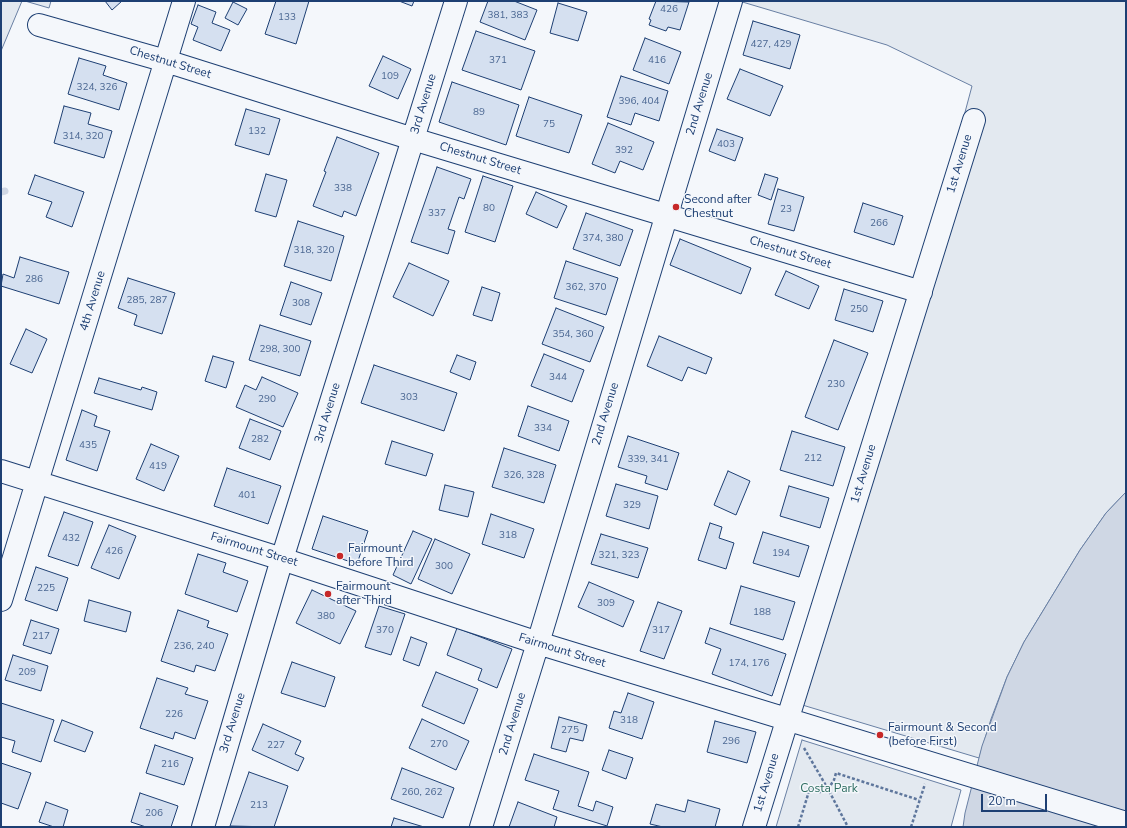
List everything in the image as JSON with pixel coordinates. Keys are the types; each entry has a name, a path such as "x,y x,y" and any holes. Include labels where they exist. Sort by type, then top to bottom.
{"street":[{"name":"4th Avenue","path":"1,600 184,1"},
{"name":"3rd Avenue","path":"202,827 282,559 456,1"},
{"name":"2nd Avenue","path":"481,827 538,644 731,1"},
{"name":"Chestnut Street","path":"39,25 166,61 413,139 921,292"},
{"name":"1st Avenue","path":"754,827 786,719 974,120"},
{"name":"Fairmount Street","path":"1,471 282,559 538,644 786,719 967,776 1126,823"}],"path":[{"path":"786,719 828,789 848,827"},
{"path":"911,827 930,764"},
{"path":"798,827 810,788 820,792 828,789 834,780 836,773 920,800"}],"green space":[{"path":"1,1 22,1 1,51"},
{"path":"25,1 51,1 49,8"},
{"path":"739,1 1126,1 1126,492 1106,513 1080,550 1024,642 1007,677 991,719 979,758 789,701 917,292 972,86 887,45"},
{"name":"Costa Park","path":"802,740 961,790 951,827 776,827"}],"shaded area":[{"path":"1126,492 1126,827 963,827 965,813 982,746 1007,677 1024,642 1080,550 1106,513"}],"building":[{"path":"105,1 122,1 112,10"},
{"path":"276,1 309,1 296,44 265,34"},
{"path":"399,1 414,1 412,6"},
{"path":"488,1 514,1 537,10 525,40 480,22"},
{"path":"656,1 689,2 680,30 668,27 666,31 649,25 651,20 649,19"},
{"path":"233,2 247,9 238,25 225,18"},
{"path":"558,3 587,12 578,41 550,33"},
{"path":"198,5 216,12 212,23 230,30 221,51 193,40 198,27 191,24"},
{"path":"753,21 800,35 790,69 743,55"},
{"path":"476,31 535,51 521,90 462,70"},
{"path":"645,38 681,52 669,84 633,70"},
{"path":"383,56 411,69 398,99 369,86"},
{"path":"79,58 106,66 103,75 127,83 119,110 68,94"},
{"path":"740,69 783,86 770,116 727,99"},
{"path":"621,76 668,91 659,121 635,113 631,125 607,117"},
{"path":"452,82 519,105 506,145 439,122"},
{"path":"529,97 582,115 569,153 516,136"},
{"path":"64,106 91,113 88,124 112,131 104,158 54,143"},
{"path":"246,109 280,119 269,155 235,145"},
{"path":"608,123 654,142 643,170 620,161 615,173 592,164"},
{"path":"717,129 743,138 735,161 709,151"},
{"path":"337,137 379,153 356,216 344,211 342,217 313,206"},
{"path":"437,167 471,179 464,199 459,197 448,229 455,231 448,254 411,242"},
{"path":"266,174 287,180 276,217 255,211"},
{"path":"765,174 778,178 771,200 758,195"},
{"path":"35,175 84,192 72,227 46,217 52,202 28,194"},
{"path":"483,176 513,186 495,242 465,232"},
{"path":"778,189 804,197 794,231 768,224"},
{"path":"536,192 567,206 557,228 526,214"},
{"path":"863,203 903,216 894,245 854,232"},
{"path":"586,213 633,230 620,266 573,249"},
{"path":"298,221 344,236 331,281 284,266"},
{"path":"680,239 751,268 741,294 670,265"},
{"path":"20,257 69,272 59,304 1,286 3,274 14,278"},
{"path":"566,261 618,278 606,315 554,298"},
{"path":"409,263 449,281 433,316 393,297"},
{"path":"786,271 819,286 809,309 775,295"},
{"path":"128,278 175,293 162,334 134,325 137,315 118,308"},
{"path":"291,282 322,293 311,325 280,315"},
{"path":"482,287 500,293 492,321 473,315"},
{"path":"844,289 883,301 873,332 835,320"},
{"path":"556,308 604,327 590,362 542,344"},
{"path":"260,325 311,341 300,376 249,360"},
{"path":"26,329 47,339 32,373 10,364"},
{"path":"659,336 712,358 706,374 688,367 682,381 647,366"},
{"path":"834,340 868,353 838,430 805,417"},
{"path":"544,354 584,370 572,402 531,386"},
{"path":"457,355 476,362 470,380 450,372"},
{"path":"213,356 234,362 226,388 205,381"},
{"path":"374,365 457,393 444,431 361,403"},
{"path":"262,377 298,393 283,427 236,407 245,385 256,390"},
{"path":"99,378 141,390 142,387 157,392 152,410 94,393"},
{"path":"528,406 569,421 559,451 518,436"},
{"path":"82,410 97,416 94,426 110,431 97,471 66,460"},
{"path":"250,419 281,431 270,460 239,448"},
{"path":"792,431 845,447 833,486 780,470"},
{"path":"628,436 679,453 667,490 645,483 647,476 618,467"},
{"path":"392,441 433,454 426,476 385,464"},
{"path":"151,444 179,456 164,491 136,479"},
{"path":"504,448 556,465 544,503 492,487"},
{"path":"227,468 281,486 268,524 214,506"},
{"path":"728,471 750,481 736,515 714,505"},
{"path":"616,484 658,496 649,529 606,516"},
{"path":"445,485 474,492 468,517 439,510"},
{"path":"789,486 829,498 820,528 780,516"},
{"path":"64,512 93,522 78,566 48,556"},
{"path":"491,514 534,529 524,558 482,544"},
{"path":"323,516 368,531 357,564 312,549"},
{"path":"710,523 722,527 719,538 734,543 726,569 698,560"},
{"path":"109,525 136,536 119,579 91,568"},
{"path":"413,531 432,539 411,584 393,575"},
{"path":"763,532 809,546 799,577 753,563"},
{"path":"601,534 648,548 638,578 591,564"},
{"path":"435,539 470,554 452,594 418,579"},
{"path":"198,554 226,563 223,572 248,581 237,612 185,594"},
{"path":"36,567 68,578 57,611 25,600"},
{"path":"589,582 634,601 623,627 578,607"},
{"path":"741,586 795,602 783,640 730,624"},
{"path":"312,590 356,611 340,644 296,623"},
{"path":"89,600 131,612 126,632 84,621"},
{"path":"658,602 682,611 664,659 640,651"},
{"path":"379,606 405,614 391,655 365,647"},
{"path":"178,610 209,621 207,627 228,634 215,671 196,665 194,672 161,661"},
{"path":"31,620 59,629 51,654 23,645"},
{"path":"457,628 512,649 497,688 478,680 482,669 447,655"},
{"path":"710,628 786,654 772,696 712,674 721,649 705,643"},
{"path":"411,637 427,643 419,666 403,660"},
{"path":"13,655 48,666 41,691 5,680"},
{"path":"292,662 335,677 325,707 281,693"},
{"path":"436,672 478,689 464,724 422,706"},
{"path":"157,678 188,688 185,694 208,701 195,739 175,732 173,739 140,728"},
{"path":"628,693 654,702 642,739 609,728 614,711 621,713"},
{"path":"1,703 54,720 41,762 12,752 15,741 1,737"},
{"path":"559,717 587,725 583,741 570,738 566,752 551,748"},
{"path":"422,719 469,741 456,770 409,748"},
{"path":"62,720 93,732 85,752 54,741"},
{"path":"715,721 756,732 747,763 707,752"},
{"path":"263,724 301,741 295,754 304,758 298,771 252,750"},
{"path":"155,745 193,758 184,785 146,773"},
{"path":"609,750 633,758 626,779 602,770"},
{"path":"534,754 589,772 578,806 593,811 596,801 613,807 607,826 553,809 559,791 525,780"},
{"path":"1,763 31,773 18,809 1,803"},
{"path":"402,768 454,788 443,818 391,799"},
{"path":"249,772 288,786 274,827 230,826"},
{"path":"140,793 178,806 171,827 146,827 131,822"},
{"path":"688,800 720,809 715,827 663,827 650,824 656,804 685,812"},
{"path":"46,802 68,810 63,827 54,827 39,822"},
{"path":"518,802 557,817 554,827 509,827"},
{"path":"394,818 424,827 391,827"}],"waterway":[{"path":"1,192 5,191"}],"place":[{"name":"Second after Chestnut","path":"676,207"},
{"name":"Fairmount before Third","path":"340,556"},
{"name":"Fairmount after Third","path":"328,594"},
{"name":"Fairmount & Second (before First)","path":"880,735"}]}
